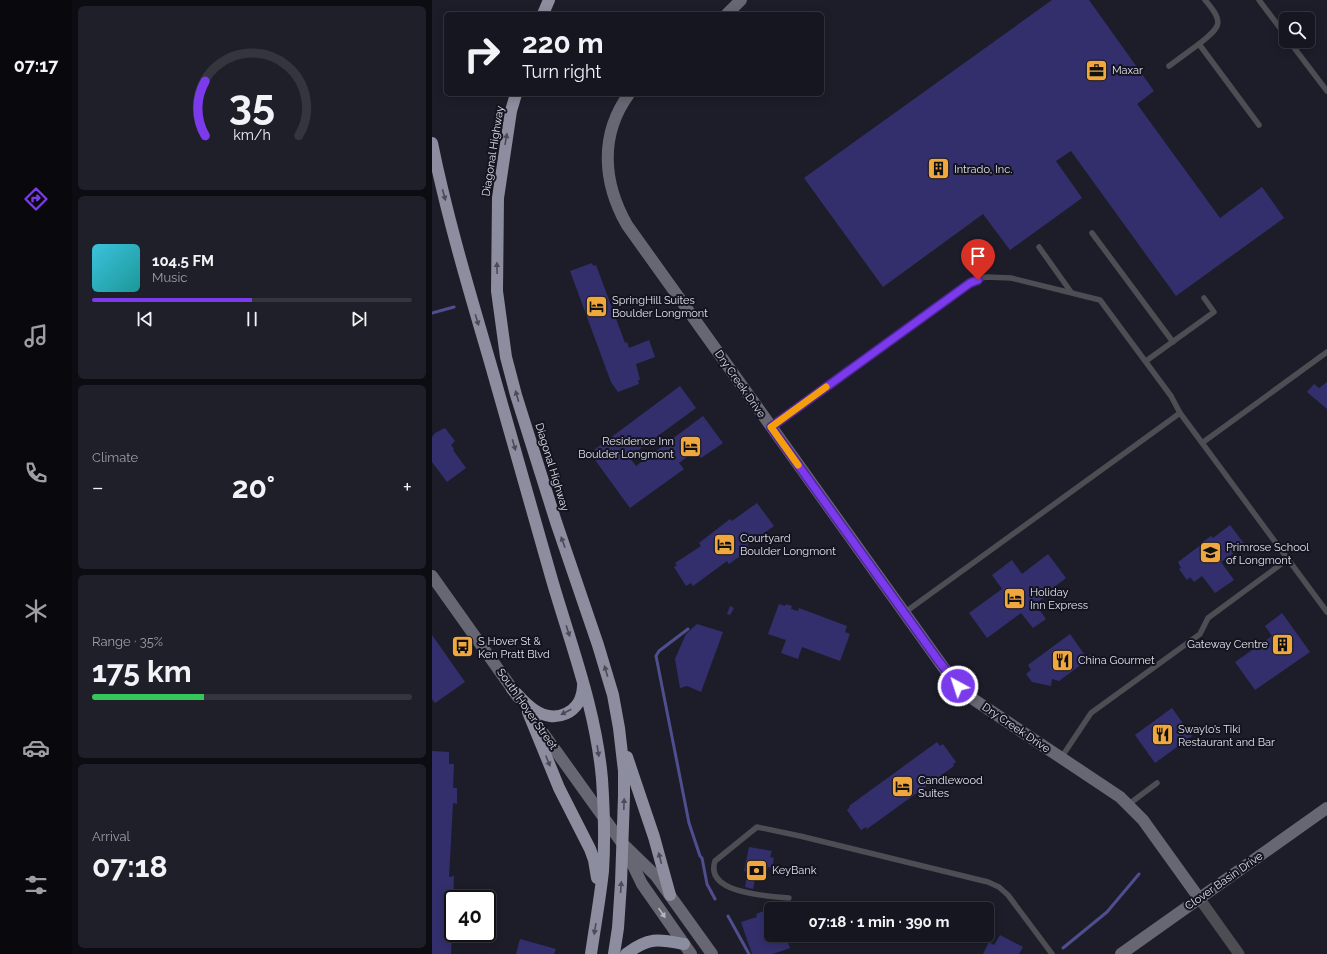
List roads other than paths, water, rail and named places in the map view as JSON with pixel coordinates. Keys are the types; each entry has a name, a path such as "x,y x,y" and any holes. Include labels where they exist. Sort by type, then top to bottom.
{"highway":[{"path":"544,12 549,0"},
{"name":"Diagonal Highway","path":"515,96 511,111 498,198 497,291 506,358 518,402 556,522 598,645 612,695 622,742 624,796 619,913 614,954"},
{"path":"432,143 438,175 472,305 583,680 596,741 602,777 604,817 603,870 591,954"},
{"path":"512,689 532,709 545,716 558,716 568,713 579,701 582,693 583,680"},
{"path":"528,712 559,788 592,854 597,873 599,903"},
{"path":"622,742 654,837 670,895"},
{"path":"626,954 649,941 659,940 688,949"}],"street":[{"path":"729,12 741,0"},
{"name":"Dry Creek Drive","path":"628,96 622,104 617,116 608,151 609,178 612,190 620,214 627,225 951,678 966,693 1128,804 1151,830 1239,954"},
{"name":"South Hover Street","path":"432,576 622,843 642,884 688,949"},
{"name":"Clover Basin Drive","path":"1121,954 1327,808"},
{"name":"South Hover Street","path":"622,843 656,876 712,954"}],"lane":[{"path":"1170,66 1214,32 1218,24 1216,14 1205,0"},
{"path":"1258,0 1279,27"},
{"path":"1199,44 1258,125"},
{"path":"1294,48 1327,91"},
{"path":"1092,233 1173,342"},
{"path":"1038,247 1072,292"},
{"path":"771,427 970,283 991,277 1011,278 1100,300 1171,396 1180,413 1327,612"},
{"path":"1146,361 1214,312 1204,298"},
{"path":"1202,443 1327,352"},
{"path":"904,613 1180,413"},
{"path":"1061,758 1091,713 1200,634 1208,618 1288,559"},
{"path":"1128,804 1157,783"},
{"path":"789,898 755,894 728,887 721,882 715,874 713,869 715,861 757,827 982,880 996,885 1006,892 1050,952"}],"waterway":[{"path":"432,313 454,307"},
{"path":"688,629 659,651 656,656 689,823 702,858 707,884 715,899"},
{"path":"1063,948 1107,912 1139,874"},
{"path":"728,916 749,954"}],"place":[{"name":"Maxar","path":"1097,70"},
{"name":"Intrado, Inc.","path":"939,169"},
{"name":"SpringHill Suites Boulder Longmont","path":"597,306"},
{"name":"Residence Inn Boulder Longmont","path":"690,447"},
{"name":"Courtyard Boulder Longmont","path":"724,544"},
{"name":"Primrose School of Longmont","path":"1211,553"},
{"name":"Holiday Inn Express","path":"1015,598"},
{"name":"Gateway Centre","path":"1283,644"},
{"name":"S Hover St & Ken Pratt Blvd","path":"463,647"},
{"name":"China Gourmet","path":"1063,660"},
{"name":"Swaylo’s Tiki Restaurant and Bar","path":"1163,735"},
{"name":"Candlewood Suites","path":"902,786"},
{"name":"KeyBank","path":"756,870"}]}
